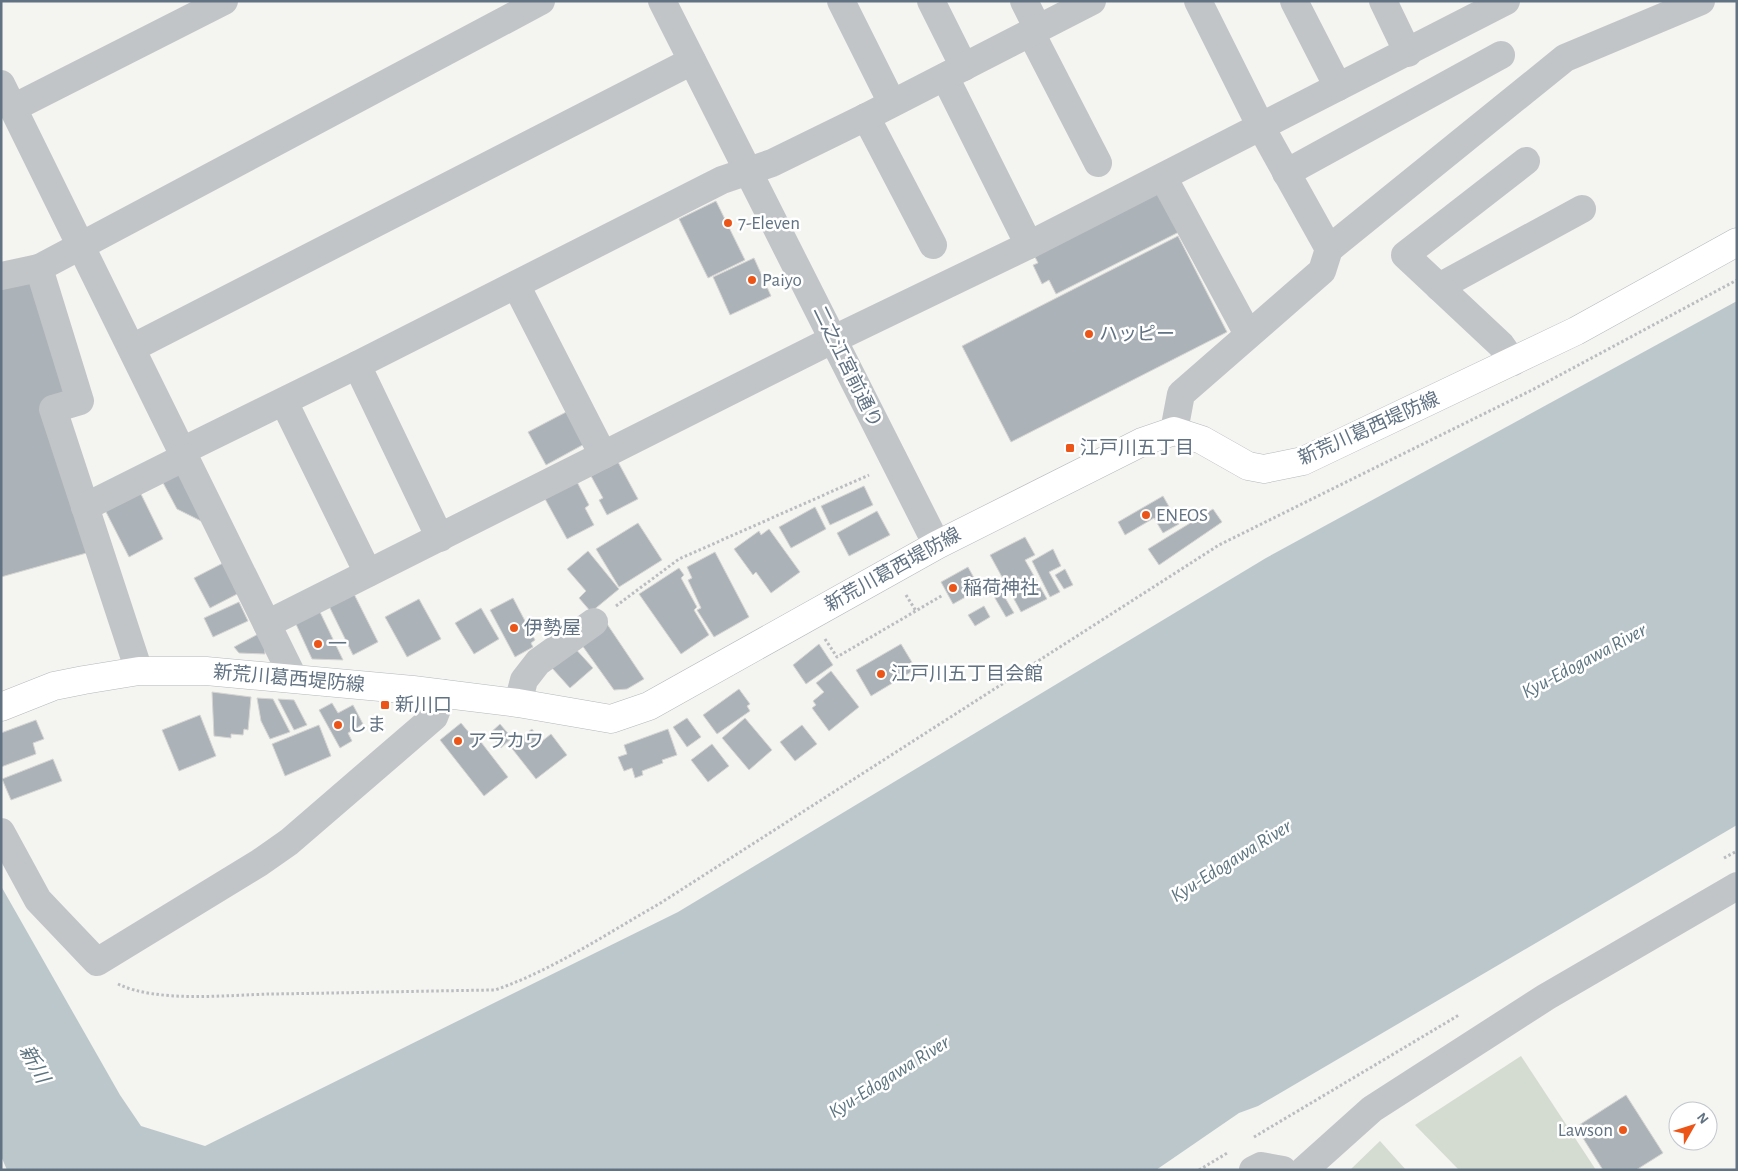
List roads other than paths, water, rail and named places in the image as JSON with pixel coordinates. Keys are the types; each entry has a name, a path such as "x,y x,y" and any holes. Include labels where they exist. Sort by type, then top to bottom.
{"main road":[{"name":"新荒川葛西堤防線","path":"1,706 54,686 139,671 206,671 443,693 518,703 593,718 611,719 629,714 658,701 937,545 1142,442 1174,431 1202,440 1248,466 1264,469 1303,461 1576,331 1737,242"}],"street":[{"path":"13,108 224,1"},
{"path":"1,276 39,268 541,1"},
{"name":"二之江宮前通り","path":"662,1 937,545"},
{"path":"842,1 892,103"},
{"path":"930,1 954,72 1029,245"},
{"path":"1024,1 1035,31 1098,163"},
{"path":"85,507 284,402 722,180 749,172 866,118 1092,1"},
{"path":"1198,1 1261,127 1329,249"},
{"path":"1294,1 1338,87"},
{"path":"1383,1 1408,53"},
{"path":"267,624 834,339 1029,245 1408,53 1478,8 1506,1"},
{"path":"1174,431 1181,394 1322,271 1329,249 1565,58 1700,1"},
{"path":"1286,173 1502,55"},
{"path":"132,348 692,61"},
{"path":"1,84 294,679"},
{"path":"866,118 933,246"},
{"path":"1514,362 1501,345 1405,255 1526,162"},
{"path":"1163,177 1248,334"},
{"path":"1439,287 1582,209"},
{"path":"39,268 80,401 53,409 139,671"},
{"path":"516,285 603,455"},
{"path":"357,365 440,538"},
{"path":"284,402 368,573"},
{"path":"518,703 524,680 538,662 591,625"},
{"path":"1,832 38,900 97,962 260,863 289,842 434,717 443,693"},
{"path":"1304,1170 1372,1109 1546,997 1737,886"},
{"path":"1253,1170 1261,1166 1284,1170"}],"water":[{"path":"1737,301 1737,825 1258,1106 1239,1113 1156,1170 7,1170 1,1156 1,886 120,1095 141,1126 205,1146 678,912 1266,558"}],"place":[{"name":"7-Eleven","path":"728,223"},
{"name":"Paiyo","path":"752,280"},
{"name":"ハッピー","path":"1089,334"},
{"name":"江戸川五丁目","path":"1070,448"},
{"name":"ENEOS","path":"1146,515"},
{"name":"稲荷神社","path":"953,588"},
{"name":"伊勢屋","path":"514,628"},
{"name":"一","path":"318,644"},
{"name":"江戸川五丁目会館","path":"881,674"},
{"name":"新川口","path":"385,705"},
{"name":"しま","path":"338,725"},
{"name":"アラカワ","path":"458,741"},
{"name":"Lawson","path":"1623,1130"}],"water label":[{"name":"Kyu-Edogawa River","path":"1584,661"},
{"name":"Kyu-Edogawa River","path":"1231,861"},
{"name":"新川","path":"34,1064"},
{"name":"Kyu-Edogawa River","path":"889,1077"}]}
